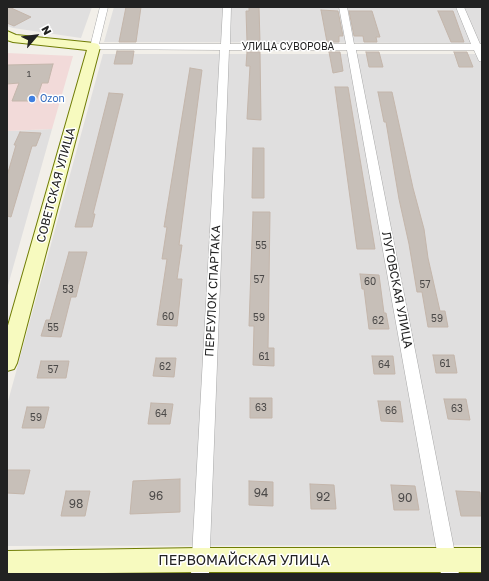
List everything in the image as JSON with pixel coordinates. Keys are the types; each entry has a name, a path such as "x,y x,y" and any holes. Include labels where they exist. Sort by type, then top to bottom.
{"street":[{"name":"СОВЕТСКАЯ УЛИЦА","path":"7,363 104,7"},
{"name":"ПЕРЕУЛОК СПАРТАКА","path":"200,567 227,7"},
{"name":"ЛУГОВСКАЯ УЛИЦА","path":"343,7 449,567"},
{"path":"460,7 479,47 482,59"},
{"path":"7,35 13,38 94,47"},
{"name":"УЛИЦА СУВОРОВА","path":"94,47 479,47"},
{"name":"ПЕРВОМАЙСКАЯ УЛИЦА","path":"7,563 200,567 449,567 482,560"}],"shaded area":[{"path":"7,7 92,7 81,38 7,26"},
{"path":"114,7 482,7 482,43 104,42"},
{"path":"7,53 73,56 52,129 7,131"},
{"path":"103,54 482,54 482,545 7,546 7,405"},
{"path":"52,129 7,289 7,131"},
{"path":"7,571 302,574 7,574"}],"building":[{"path":"7,7 31,17 14,26 7,23"},
{"path":"126,7 141,7 136,42 119,42"},
{"path":"249,7 259,7 260,42 247,42 246,11 249,11"},
{"path":"321,10 338,11 343,36 339,36 339,42 327,42"},
{"path":"349,11 372,11 380,37 376,37 377,42 364,42 363,36 354,36"},
{"path":"438,11 453,11 464,42 451,42"},
{"path":"117,51 134,51 132,64 114,64"},
{"path":"247,52 260,52 261,120 247,119 250,66 246,66"},
{"path":"329,52 340,52 343,71 333,73"},
{"path":"366,52 379,52 383,67 369,67"},
{"path":"454,52 467,52 473,67 459,67"},
{"path":"53,64 48,83 42,83 36,101 12,101 19,83 7,84 7,65"},
{"path":"190,68 202,70 179,245 182,245 177,279 182,279 177,326 157,325 167,259 162,259 167,227 164,227"},
{"path":"335,87 348,87 375,249 357,249"},
{"path":"378,92 392,92 413,188 424,229 428,258 440,311 445,311 448,327 428,327 422,292 417,292 386,122 384,122"},
{"path":"109,93 123,94 93,214 95,214 92,227 75,227"},
{"path":"20,132 41,133 36,146 32,146 11,217 7,216 7,176 16,145 14,145"},
{"path":"253,148 264,148 264,198 252,198"},
{"path":"253,212 270,212 268,348 274,348 274,366 253,365 254,326 249,326"},
{"path":"69,252 87,252 76,297 71,297 61,337 41,336 46,320 50,320"},
{"path":"360,274 379,275 384,313 386,313 389,329 369,329 364,289 362,289"},
{"path":"433,355 454,355 457,373 436,373"},
{"path":"372,356 393,356 395,374 374,374"},
{"path":"156,358 176,358 174,377 153,376"},
{"path":"41,361 69,361 66,378 37,378"},
{"path":"250,398 272,398 272,418 250,418"},
{"path":"444,399 466,399 470,420 448,419"},
{"path":"378,401 400,401 403,422 381,421"},
{"path":"151,403 173,404 170,424 148,424"},
{"path":"27,407 49,407 44,428 22,428"},
{"path":"7,470 30,470 24,494 7,493"},
{"path":"180,479 180,512 130,514 133,481"},
{"path":"249,481 273,482 273,506 249,505"},
{"path":"310,484 334,485 336,509 311,509"},
{"path":"391,485 415,486 419,510 394,510"},
{"path":"66,491 90,491 85,516 61,516"},
{"path":"456,491 480,492 482,516 461,516"}],"place":[{"name":"Ozon","path":"32,99"}]}
